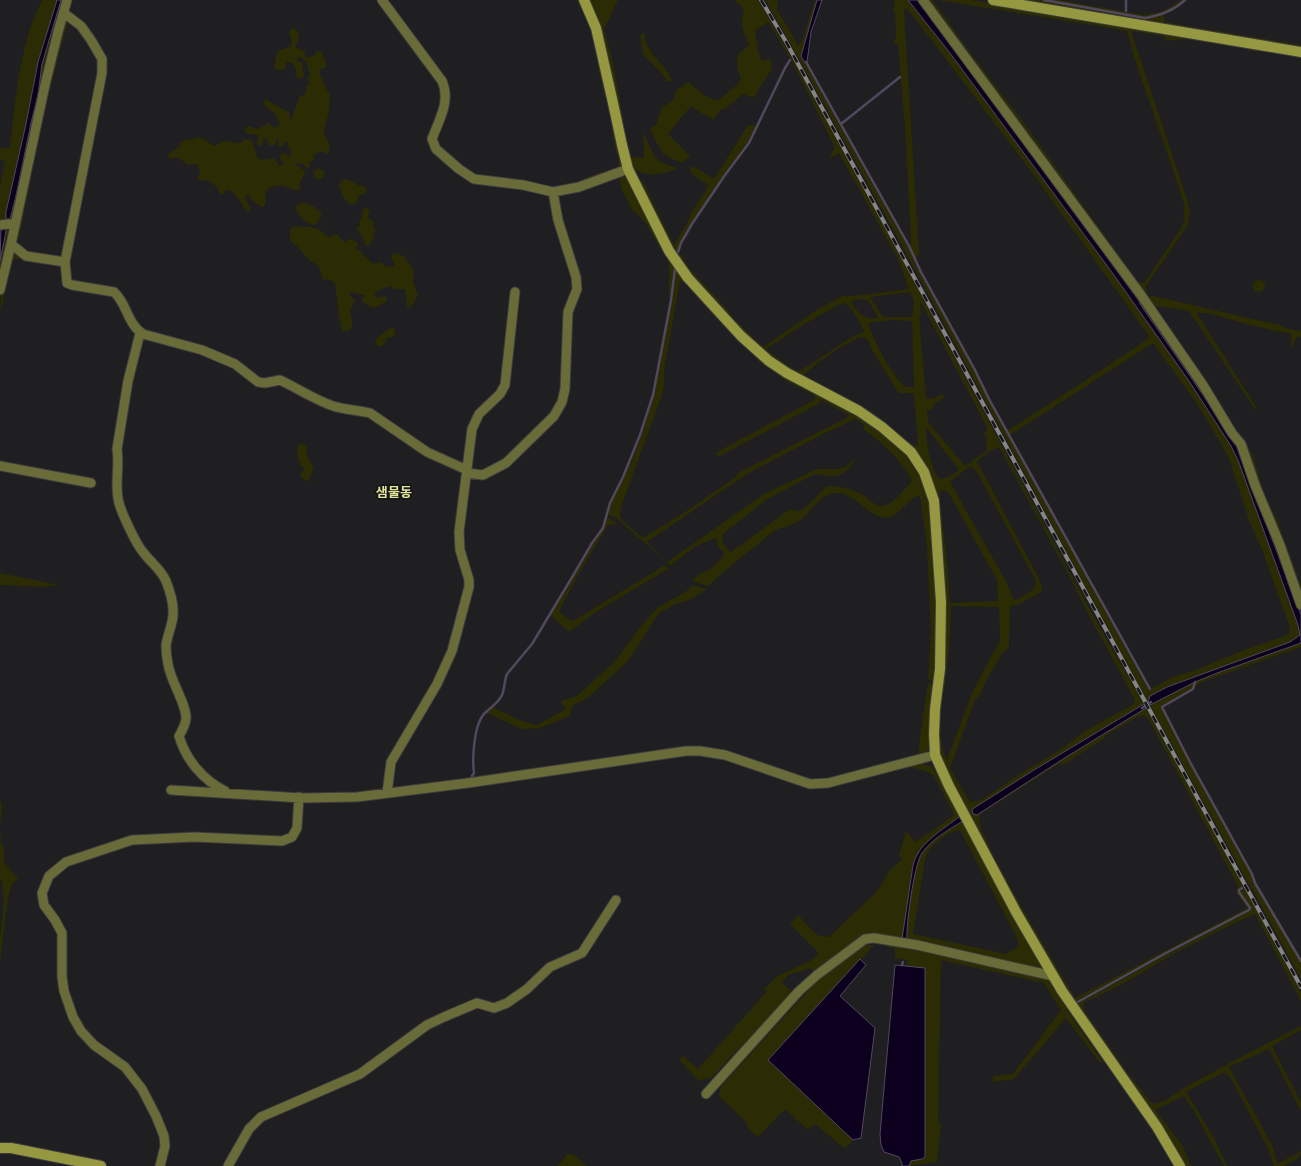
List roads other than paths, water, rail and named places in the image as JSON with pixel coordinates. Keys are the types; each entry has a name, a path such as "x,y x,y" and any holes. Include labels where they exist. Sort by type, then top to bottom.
{"main road":[{"path":"584,0 597,33 628,169 669,251 688,278 740,336 769,361 787,373 859,411 911,452 924,472 934,501 941,602 940,669 934,709 936,755 949,786 1016,912 1062,991 1157,1127 1180,1166"},
{"path":"992,0 1301,52"},
{"path":"0,1148 11,1148 101,1166"}],"street":[{"path":"0,290 11,244 6,225 67,0"},
{"path":"382,0 445,87 446,102 432,139 436,150 459,169 474,179 523,185 553,192 579,187 628,169"},
{"path":"923,0 1141,295 1203,385 1222,418 1241,444 1255,485 1280,545 1301,605"},
{"path":"64,13 81,26 86,32 102,59 101,79 65,262 68,283 114,292 119,296 132,323 140,332 202,350 235,364 258,382 265,384 280,380 331,406 350,410 361,410 370,413 427,452 467,471 483,475 506,463 554,416 562,402 566,389 568,312 577,289 576,277 558,220 553,192"},
{"path":"11,244 26,256 65,262"},
{"path":"387,793 391,762 437,684 449,658 469,587 469,580 460,550 459,532 467,471 475,421 479,414 500,394 505,385 515,292"},
{"path":"140,332 128,381 117,449 119,459 117,491 119,505 128,526 143,552 160,570 171,596 173,616 166,646 170,673 186,717 184,726 179,736 182,748 204,778 215,786 230,793"},
{"path":"0,466 91,483"},
{"path":"170,790 299,797 357,797 468,783 686,751 700,751 725,755 810,784 828,782 936,755"},
{"path":"160,1166 165,1146 164,1136 156,1116 142,1089 125,1067 94,1046 81,1031 73,1017 64,992 62,977 62,933 44,905 42,893 48,876 66,862 132,840 194,837 282,842 292,837 297,828 299,797"},
{"path":"228,1166 249,1129 261,1117 360,1074 427,1025 444,1017 477,1004 494,1008 507,1002 527,989 550,968 582,953 616,900"},
{"path":"706,1094 799,991 817,975 865,939 874,938 917,945 1054,976"}],"waterway":[{"path":"1044,0 1145,18 1166,12 1185,0"},
{"path":"1126,0 1126,11"},
{"path":"678,252 681,243 692,224 725,175 749,143 790,60"},
{"path":"806,62 909,246 921,272 975,370 989,399 1150,689"},
{"path":"841,124 900,77"},
{"path":"472,776 474,773 474,743 480,720 500,698 507,674 532,644 592,543 603,528 610,503 623,477 640,435 653,395 671,300 675,269"},
{"path":"1195,682 1193,689 1162,707 1190,762 1252,874 1255,883 1301,961"},
{"path":"1142,708 1151,702"},
{"path":"1076,1003 1166,953 1249,910 1250,908 1239,892 1242,888"}],"railway":[{"path":"761,0 785,40 1301,987"}],"district":[{"name":"샘물동","path":"394,492"}]}
